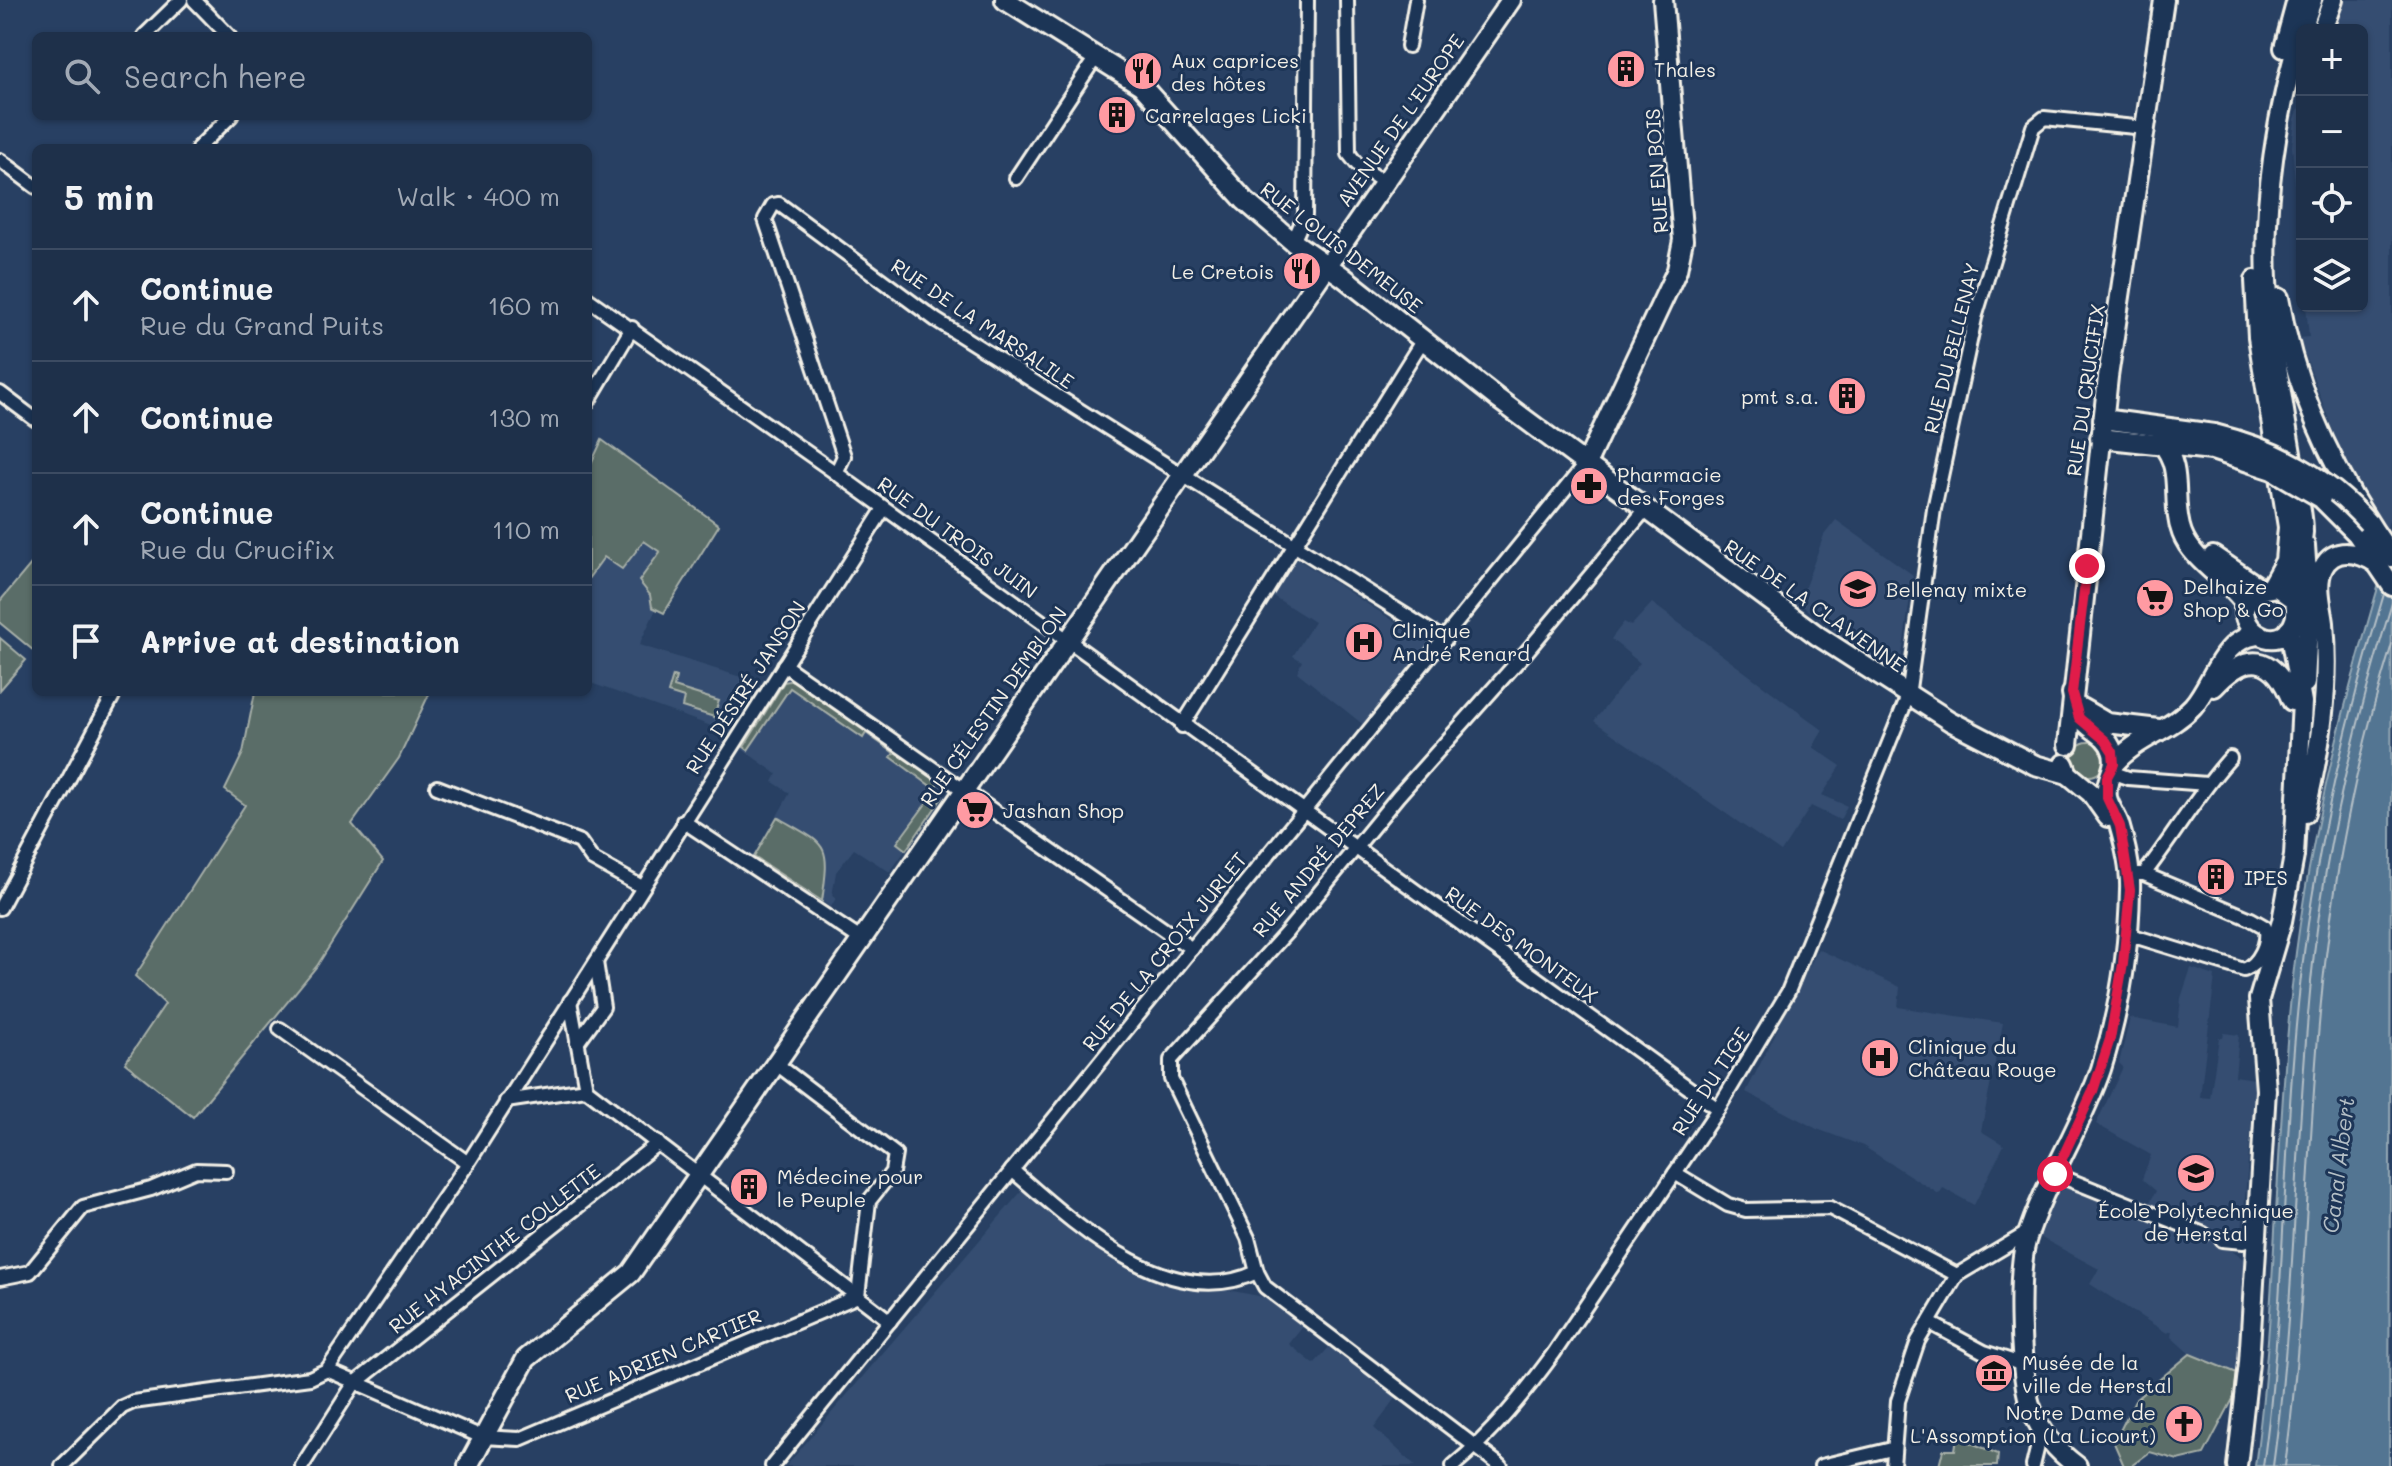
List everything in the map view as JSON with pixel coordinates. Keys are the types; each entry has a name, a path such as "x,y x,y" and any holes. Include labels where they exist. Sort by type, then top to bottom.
{"street":[{"path":"148,32 181,0"},
{"path":"194,0 225,32"},
{"name":"RUE LOUIS DEMEUSE","path":"1005,0 1141,85 1245,201 1293,242 1424,338 1498,399 1587,462"},
{"path":"1293,242 1305,215 1307,0"},
{"path":"1347,0 1349,154 1357,164 1382,181"},
{"path":"1408,46 1414,0"},
{"name":"AVENUE DE L'EUROPE","path":"1326,266 1382,181 1511,0"},
{"name":"RUE EN BOIS","path":"1587,462 1677,270 1683,240 1663,0"},
{"name":"RUE DU CRUCIFIX","path":"2067,747 2100,438 2164,0"},
{"path":"2278,75 2280,34 2287,0"},
{"path":"2212,674 2219,648 2244,608 2285,561 2288,527 2258,337 2254,254 2263,155 2278,75 2297,0"},
{"path":"2293,862 2287,768 2309,606 2303,533 2266,271 2273,168 2296,49 2312,0"},
{"path":"2324,24 2333,0"},
{"path":"1016,178 1096,57"},
{"path":"2273,168 2298,96"},
{"name":"RUE DU BELLENAY","path":"1908,696 1928,540 1975,318 2033,127 2044,118 2145,128"},
{"path":"202,144 227,120"},
{"path":"0,160 32,184"},
{"name":"RUE DE LA MARSALILE","path":"836,473 844,456 766,225 768,208 779,204 936,320 1179,475"},
{"path":"2268,219 2282,318 2310,408 2368,523 2392,586"},
{"name":"RUE CÉLESTIN DEMBLON","path":"468,1466 526,1359 631,1273 859,938 1326,266"},
{"name":"RUE DU TROIS JUIN","path":"592,302 836,473 1302,812"},
{"path":"592,395 632,328"},
{"path":"1182,726 1424,338"},
{"path":"0,393 32,417"},
{"path":"2103,419 2210,444 2301,484 2344,518 2384,560"},
{"path":"2100,438 2264,447 2327,483 2368,523"},
{"path":"2161,443 2172,455 2176,469 2178,515 2185,541 2244,608 2248,627 2273,634"},
{"path":"2176,469 2186,457 2210,444"},
{"name":"RUE DE LA CLAWENNE","path":"1587,462 1645,510 1768,601 1908,696 2030,763 2075,779"},
{"name":"RUE DE LA CROIX JURLET","path":"772,1466 1587,462"},
{"path":"1179,475 1445,640"},
{"name":"RUE DÉSIRÉ JANSON","path":"327,1370 468,1163 883,510"},
{"name":"RUE ANDRÉ DEPREZ","path":"1257,1272 1248,1238 1171,1079 1171,1060 1286,933 1645,510"},
{"path":"2178,515 2200,546 2265,587 2292,598"},
{"path":"2194,704 2237,642 2273,634 2296,614 2292,577 2303,533"},
{"path":"2237,1466 2263,1237 2261,1180 2266,1075 2259,999 2282,921 2324,717 2325,648 2320,576 2325,564 2340,554 2358,554 2384,560"},
{"path":"2273,634 2297,701"},
{"path":"2075,779 2098,783 2129,746 2161,729 2194,704 2233,667 2248,661 2265,664 2280,676 2297,701"},
{"path":"784,665 1192,949"},
{"path":"2072,693 2079,705 2094,718 2122,726 2161,729"},
{"path":"2072,693 2079,718 2110,746 2111,771 2107,798 2137,874 2106,1053 2029,1232 2022,1268 2024,1365 2028,1400 2042,1429 2077,1466"},
{"path":"0,908 113,696"},
{"name":"RUE DU TIGE","path":"1453,1466 1475,1447 1528,1389 1718,1109 1788,992 1908,696"},
{"path":"2030,763 2049,758 2080,736 2161,729"},
{"path":"2067,747 2063,760 2075,779 2098,801 2122,839"},
{"path":"2137,874 2170,842 2207,784 2230,758"},
{"path":"2111,771 2128,778 2207,784"},
{"path":"437,787 580,842 592,859 642,887"},
{"name":"RUE DES MONTEUX","path":"1302,812 1718,1109"},
{"path":"683,821 859,938"},
{"path":"2127,934 2232,968 2249,969 2264,948 2267,935 2265,927 2137,874"},
{"path":"577,1043 603,1007 596,962"},
{"path":"570,1001 586,1089 890,1321"},
{"path":"280,1029 468,1163"},
{"path":"774,1062 895,1154 892,1172 869,1201 858,1296"},
{"path":"506,1101 586,1089"},
{"name":"RUE HYACINTHE COLLETTE","path":"302,1466 354,1384 658,1143"},
{"path":"0,1278 30,1272 83,1207 151,1189 196,1170 226,1171"},
{"path":"1012,1170 1101,1245 1142,1265 1208,1283 1234,1283 1257,1272 1265,1287 1501,1466"},
{"path":"1675,1173 1728,1205 1746,1210 1830,1208 1957,1275"},
{"path":"2055,1174 2204,1234"},
{"path":"2252,1317 2254,1233 2261,1180"},
{"path":"1893,1466 1898,1401 1906,1368 1957,1275 2029,1232"},
{"path":"2222,1240 2243,1242 2254,1233"},
{"name":"RUE ADRIEN CARTIER","path":"482,1437 520,1439 858,1296"},
{"path":"1930,1323 1984,1352 2024,1365"},
{"path":"62,1466 122,1407 133,1402 310,1378 327,1370 482,1437"},
{"path":"2226,1466 2243,1412"},
{"path":"2033,1466 2042,1429"},
{"path":"1821,1466 1892,1449"}],"shaded area":[{"path":"2340,0 2392,0 2392,512 2386,530 2341,453 2299,338 2309,337 2307,312 2368,312 2368,24 2330,24"},
{"path":"2296,116 2296,192 2292,146"},
{"path":"602,440 719,525 668,584 639,645 760,683 728,732 592,683 592,461"},
{"name":"Bellenay mixte","path":"1836,520 1913,575 1899,677 1885,674 1858,648 1799,603 1824,535"},
{"name":"Clinique André Renard","path":"1297,559 1430,644 1365,726 1297,672 1302,661 1293,656 1314,622 1273,596"},
{"path":"1652,603 1823,730 1813,747 1841,766 1822,795 1847,806 1840,820 1811,806 1781,852 1594,721 1640,663 1611,639 1624,622 1631,626"},
{"path":"794,680 943,784 945,794 890,872 854,849 836,872 832,896 836,898 831,907 754,857 790,793 773,782 777,774 742,749 784,682"},
{"name":"Clinique du Château Rouge","path":"1818,949 1900,987 1898,1007 2003,1023 1981,1131 2004,1145 1974,1205 1943,1188 1939,1194 1863,1146 1817,1129 1746,1092"},
{"name":"École Polytechnique de Herstal","path":"2191,968 2215,976 2200,1097 2210,1098 2219,1038 2223,1038 2224,1033 2239,1035 2235,1076 2255,1079 2242,1233 2233,1233 2229,1249 2246,1261 2237,1373 2190,1354 2171,1337 2172,1331 2167,1333 2090,1284 2099,1269 2038,1236 2063,1183 2148,1221 2200,1240 2204,1224 2149,1204 2156,1191 2142,1179 2151,1155 2096,1124 2123,1067 2119,1063 2130,1018 2178,1027 2181,998"},
{"path":"1026,1186 1105,1256 1142,1274 1259,1296 1281,1306 1305,1324 1289,1344 1314,1364 1332,1344 1399,1394 1374,1428 1416,1466 786,1466"}],"green space":[{"path":"602,440 719,525 664,613 652,607 650,595 639,581 660,552 644,541 622,569 604,557 592,574 592,461"},
{"path":"32,563 32,649 0,623 0,601"},
{"path":"0,638 26,660 0,690"},
{"path":"673,676 676,677 674,687 719,701 715,712 725,716 724,720 682,707 684,698 668,693"},
{"path":"794,680 939,781 935,788 942,798 906,850 897,843 936,790 891,757 894,753 866,733 863,738 790,688 748,750 744,747 784,682"},
{"path":"254,696 428,696 399,758 352,824 383,861 317,966 193,1117 125,1063 165,1004 135,976 245,805 225,790 243,753"},
{"path":"2089,742 2101,747 2106,759 2101,771 2089,776 2077,771 2072,759 2077,747"},
{"path":"777,817 822,847 826,867 822,901 754,857"},
{"path":"2190,1354 2237,1373 2234,1397 2204,1454 2178,1460 2150,1452 2131,1466 2124,1466 2114,1443 2135,1400"},
{"path":"1957,1437 1998,1454 1997,1466 1939,1466 1943,1450 1955,1450"}],"water":[{"name":"Canal Albert","path":"2392,541 2389,1466 2255,1466 2268,1344 2287,1038 2300,921 2332,757"}],"place":[{"name":"Thales","path":"1626,69"},
{"name":"Aux caprices des hôtes","path":"1143,71"},
{"name":"Carrelages Licki","path":"1117,115"},
{"name":"Le Cretois","path":"1302,271"},
{"name":"pmt s.a.","path":"1847,396"},
{"name":"Pharmacie des Forges","path":"1589,486"},
{"name":"Bellenay mixte","path":"1858,589"},
{"name":"Delhaize Shop & Go","path":"2155,598"},
{"name":"Clinique André Renard","path":"1364,642"},
{"name":"Jashan Shop","path":"975,810"},
{"name":"IPES","path":"2216,877"},
{"name":"Clinique du Château Rouge","path":"1880,1058"},
{"name":"École Polytechnique de Herstal","path":"2196,1173"},
{"name":"Médecine pour le Peuple","path":"749,1187"},
{"name":"Musée de la ville de Herstal","path":"1994,1373"},
{"name":"Notre Dame de L'Assomption (La Licourt)","path":"2184,1424"}],"route":[{"path":"2055,1174 2093,1091 2110,1039 2123,964 2130,890 2129,868 2120,826 2107,798 2107,777 2114,764 2113,752 2106,741 2079,718 2073,701 2087,566"}]}
